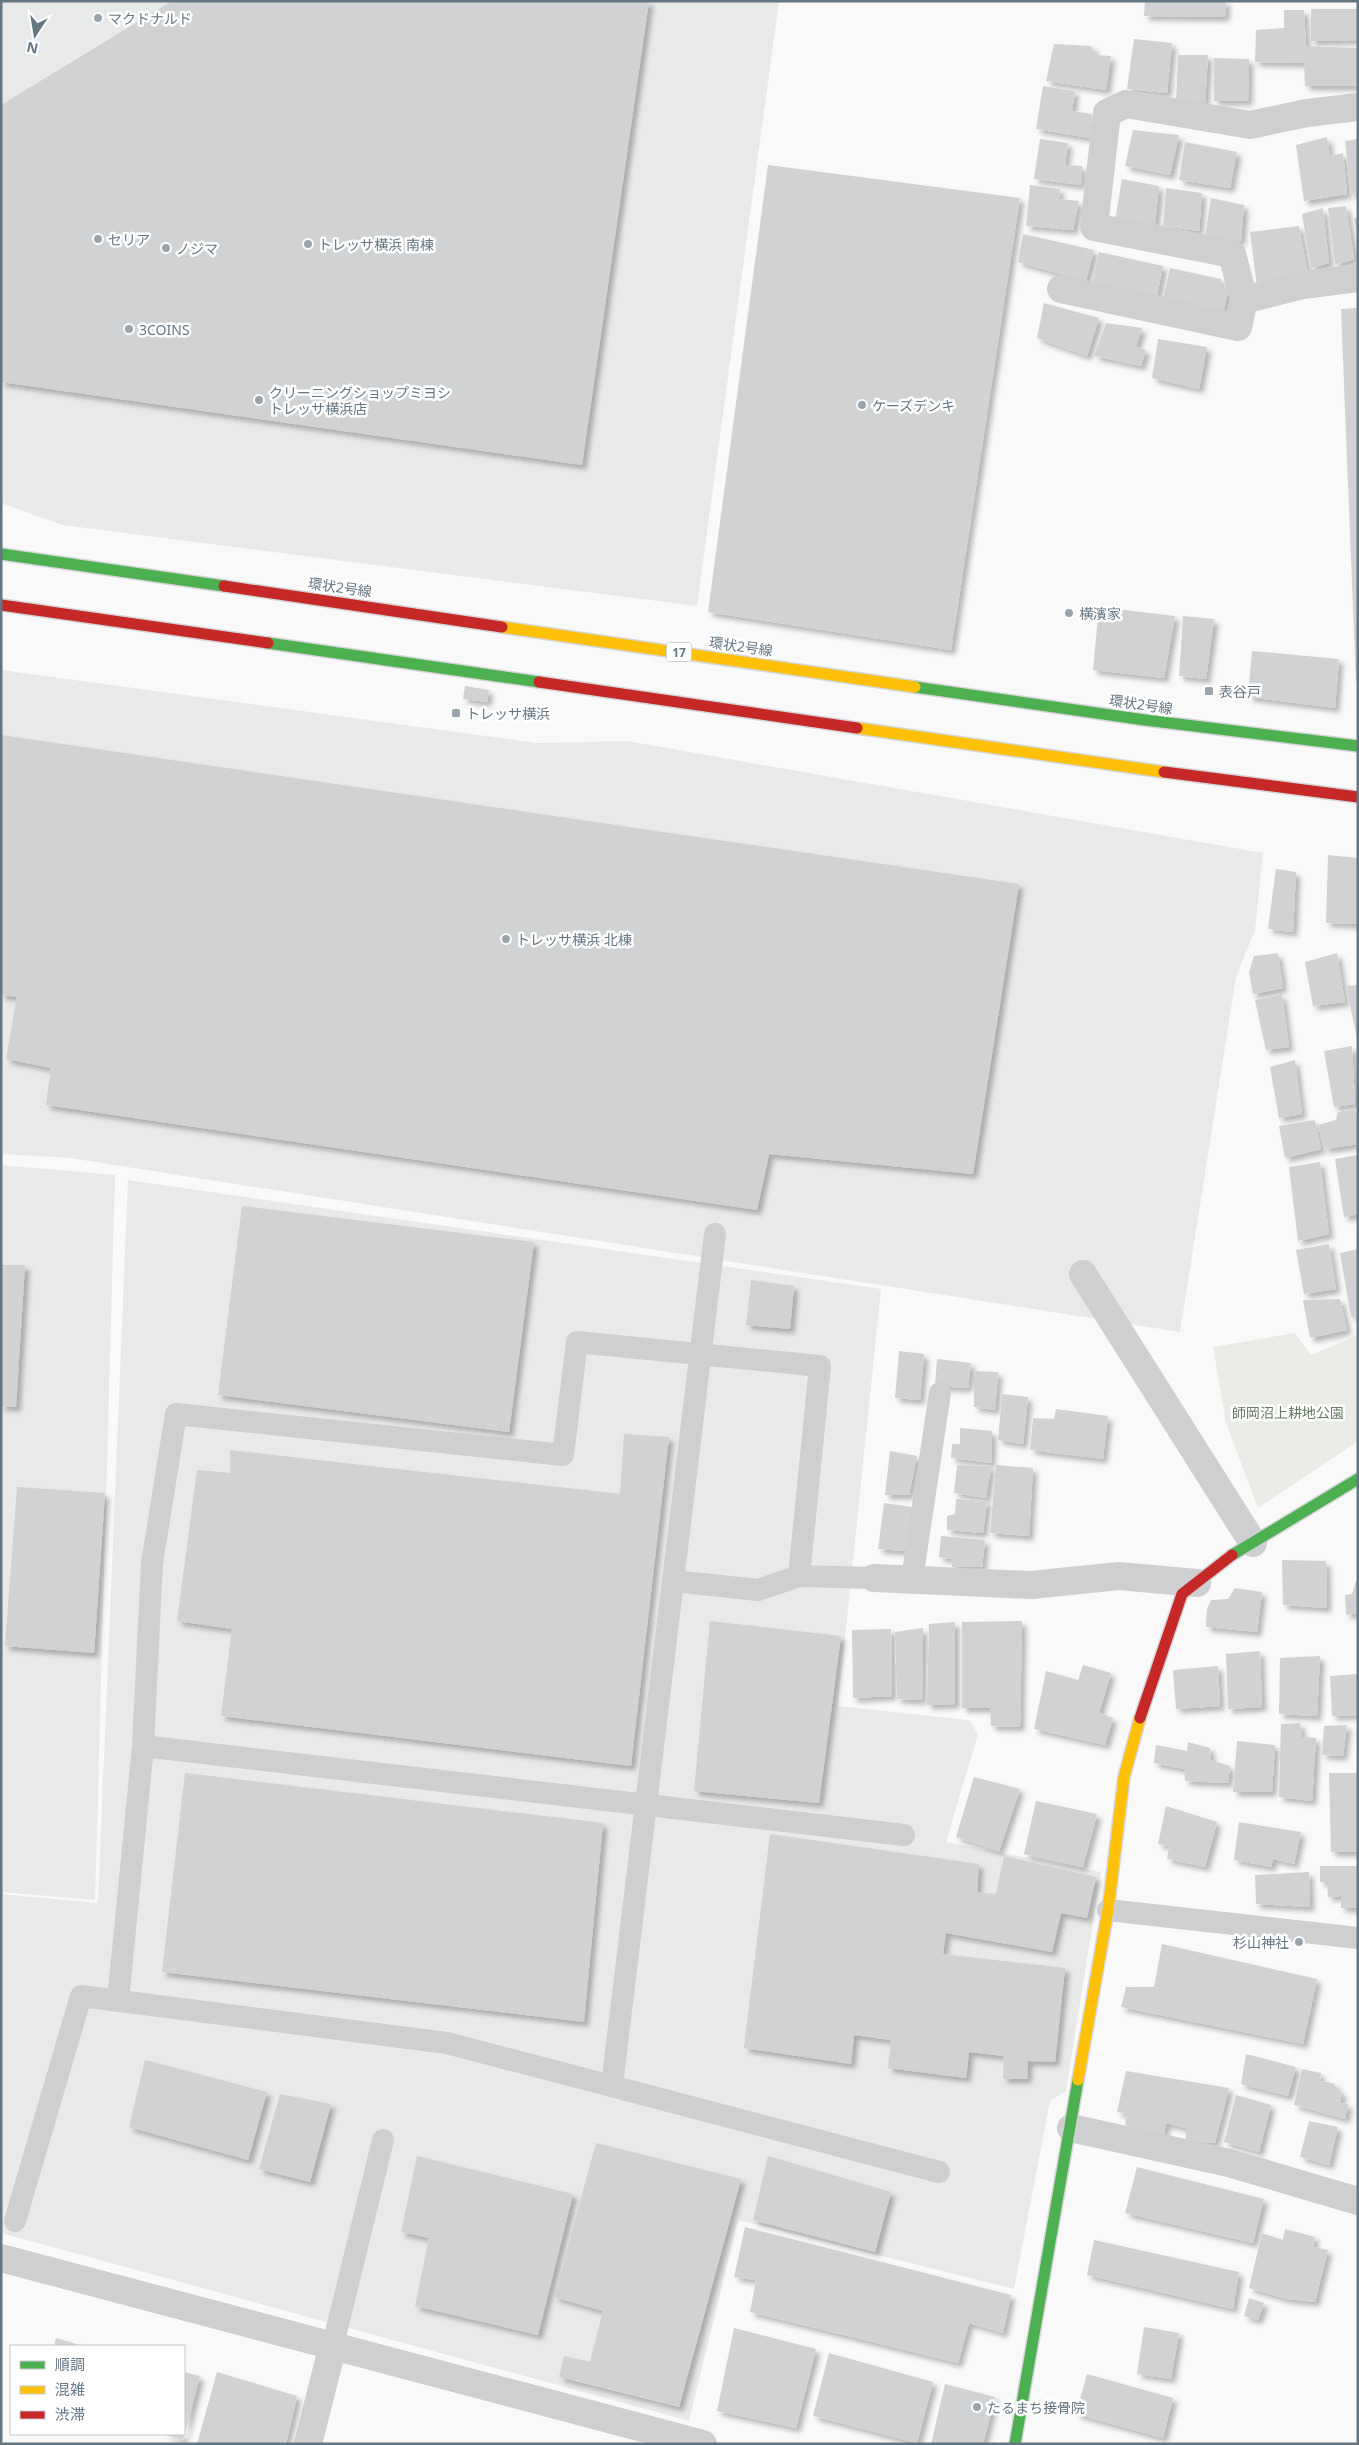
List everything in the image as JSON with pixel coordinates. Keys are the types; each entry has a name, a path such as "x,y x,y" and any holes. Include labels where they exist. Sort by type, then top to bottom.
{"main road":[{"name":"環状2号線","path":"1,554 1145,720 1358,746"},
{"path":"1,605 1210,779 1358,797"},
{"path":"1015,2444 1108,1910 1124,1777 1140,1713 1182,1594 1232,1555 1358,1479"}],"street":[{"path":"1061,288 1238,327 1244,300 1232,254 1094,227 1107,114 1126,104 1250,125 1307,113 1358,107"},
{"path":"1244,300 1303,285 1358,278"},
{"path":"1083,1274 1253,1543"},
{"path":"874,1578 1031,1586 1119,1576 1197,1583"},
{"path":"1071,2128 1229,2163 1358,2201"},
{"path":"1,2258 703,2444"},
{"path":"308,2444 334,2345"}],"lane":[{"path":"612,2085 648,1805 715,1234"},
{"path":"118,2000 143,1746 152,1563 176,1414 563,1455 577,1342 820,1366 799,1576"},
{"path":"912,1580 940,1393"},
{"path":"674,1581 758,1590 799,1576 874,1578"},
{"path":"143,1746 904,1836"},
{"path":"1108,1910 1358,1938"},
{"path":"15,2221 81,1996 447,2042 939,2172"},
{"path":"334,2345 383,2140"}],"shaded area":[{"name":"トレッサ横浜 南棟","path":"1,1 779,1 697,606 62,525 1,503"},
{"path":"1,670 538,743 627,741 1263,853 1255,930 1236,977 1180,1332 70,1158 1,1154"},
{"path":"1,1165 115,1175 95,1900 1,1892"},
{"path":"128,1180 881,1289 838,1706 969,1720 978,1734 946,1842 1101,1872 1066,2091 1050,2101 1014,2289 738,2220 689,2421 1,2233 1,1894 98,1903"}],"green space":[{"name":"師岡沼上耕地公園","path":"1295,1333 1311,1355 1358,1335 1358,1441 1258,1508 1226,1423 1213,1347"}],"building":[{"name":"トレッサ横浜 南棟","path":"172,1 649,1 582,465 1,382 1,105"},
{"path":"1145,1 1226,1 1225,17 1144,16"},
{"path":"1311,9 1358,9 1358,40 1311,41"},
{"path":"1284,10 1304,10 1306,46 1358,48 1358,86 1305,86 1304,63 1255,62 1256,30 1284,28"},
{"path":"1134,39 1172,43 1167,93 1127,89"},
{"path":"1054,44 1091,46 1096,55 1111,56 1106,90 1046,81"},
{"path":"1178,55 1208,55 1205,103 1176,102"},
{"path":"1214,58 1249,59 1248,101 1214,101"},
{"path":"1043,86 1075,91 1072,111 1092,114 1090,138 1036,129"},
{"path":"1133,130 1179,135 1170,175 1125,166"},
{"path":"1327,137 1330,156 1343,153 1347,194 1304,201 1296,145"},
{"path":"1040,139 1068,143 1065,165 1082,166 1081,185 1034,179"},
{"path":"1358,139 1358,193 1351,194 1345,141"},
{"path":"1185,142 1237,152 1230,188 1179,180"},
{"name":"ケーズデンキ","path":"768,165 1020,198 951,650 708,612"},
{"path":"1122,179 1159,186 1155,225 1115,220"},
{"path":"1030,185 1060,189 1059,199 1079,201 1073,230 1026,226"},
{"path":"1166,188 1202,193 1199,231 1163,226"},
{"path":"1211,198 1244,205 1241,241 1205,236"},
{"path":"1346,206 1354,259 1335,265 1328,208"},
{"path":"1323,208 1329,263 1311,268 1302,214"},
{"path":"1354,218 1358,218 1358,236 1357,236"},
{"path":"1299,226 1307,271 1290,274 1290,279 1257,287 1250,232"},
{"path":"1023,234 1094,250 1086,281 1018,262"},
{"path":"1099,252 1163,266 1157,296 1092,283"},
{"path":"1170,268 1221,279 1222,287 1229,288 1223,313 1163,298"},
{"path":"1044,303 1099,318 1087,356 1037,338"},
{"path":"1358,308 1358,681 1356,681 1341,309"},
{"path":"1106,323 1142,328 1136,347 1146,350 1141,366 1094,356"},
{"path":"1158,339 1207,347 1199,389 1152,378"},
{"path":"1099,607 1175,616 1164,678 1093,670"},
{"path":"1183,616 1214,619 1206,679 1179,676"},
{"path":"1252,651 1339,659 1335,708 1248,697"},
{"path":"465,686 489,690 487,702 463,699"},
{"name":"トレッサ横浜 北棟","path":"1,735 1019,884 973,1174 769,1154 757,1210 46,1105 51,1068 6,1059 17,997 1,995"},
{"path":"1328,855 1358,858 1358,924 1326,923"},
{"path":"1276,869 1296,872 1293,932 1268,929"},
{"path":"1278,953 1283,988 1253,994 1249,972 1254,956"},
{"path":"1337,953 1345,1002 1313,1006 1305,962"},
{"path":"1358,985 1358,1038 1357,1038 1346,986"},
{"path":"1282,994 1289,1047 1266,1050 1255,1000"},
{"path":"1352,1046 1355,1104 1334,1107 1324,1051"},
{"path":"1295,1060 1302,1114 1279,1118 1270,1067"},
{"path":"1356,1109 1358,1144 1325,1149 1318,1125 1336,1120 1338,1112"},
{"path":"1315,1120 1321,1149 1285,1158 1279,1126"},
{"path":"1358,1155 1358,1214 1344,1217 1335,1159"},
{"path":"1320,1162 1329,1234 1298,1241 1289,1167"},
{"path":"242,1206 534,1242 509,1432 218,1395"},
{"path":"1329,1244 1336,1289 1304,1294 1296,1250"},
{"path":"1358,1249 1358,1316 1351,1317 1340,1253"},
{"path":"1,1265 25,1265 16,1407 1,1406"},
{"path":"751,1280 794,1286 790,1329 746,1325"},
{"path":"1340,1299 1347,1330 1310,1338 1303,1300"},
{"path":"899,1351 924,1354 920,1400 895,1398"},
{"path":"937,1359 971,1363 968,1388 935,1386"},
{"path":"974,1371 998,1372 995,1410 974,1407"},
{"path":"1002,1394 1028,1397 1023,1444 998,1440"},
{"path":"1056,1409 1108,1416 1103,1459 1030,1450 1033,1418 1054,1419"},
{"path":"960,1428 992,1431 991,1463 951,1458 952,1444 960,1444"},
{"path":"624,1434 669,1437 631,1766 221,1716 232,1629 177,1621 197,1470 230,1473 230,1450 620,1494"},
{"path":"890,1451 917,1456 909,1495 885,1495"},
{"path":"957,1465 991,1466 986,1498 954,1493"},
{"path":"996,1465 1033,1468 1029,1536 990,1533"},
{"path":"17,1487 105,1493 94,1653 5,1646"},
{"path":"956,1499 987,1501 983,1533 947,1530 947,1516 955,1514"},
{"path":"884,1503 913,1507 906,1551 878,1549"},
{"path":"941,1536 985,1540 982,1567 952,1567 951,1559 939,1557"},
{"path":"1282,1560 1326,1561 1327,1608 1283,1605"},
{"path":"1356,1581 1358,1581 1358,1613 1346,1615 1345,1595 1352,1594"},
{"path":"1235,1588 1262,1592 1257,1632 1206,1627 1207,1609 1211,1600 1228,1599"},
{"path":"710,1621 841,1636 819,1803 694,1791"},
{"path":"1022,1621 1020,1727 991,1726 990,1708 962,1708 962,1622"},
{"path":"955,1622 955,1704 927,1705 929,1624"},
{"path":"923,1628 922,1700 897,1699 895,1632"},
{"path":"891,1629 892,1696 853,1698 852,1630"},
{"path":"1260,1651 1262,1707 1228,1709 1226,1654"},
{"path":"1320,1656 1317,1716 1279,1714 1280,1658"},
{"path":"1083,1665 1111,1673 1099,1713 1113,1718 1105,1745 1034,1729 1046,1671 1078,1680"},
{"path":"1218,1666 1220,1706 1176,1709 1173,1670"},
{"path":"1358,1674 1358,1715 1332,1716 1330,1676"},
{"path":"1300,1723 1302,1737 1316,1738 1312,1801 1279,1797 1281,1724"},
{"path":"1347,1725 1343,1756 1322,1755 1324,1726"},
{"path":"1237,1741 1275,1745 1272,1792 1233,1792"},
{"path":"1188,1742 1210,1748 1211,1760 1230,1766 1228,1783 1185,1781 1184,1769 1154,1763 1156,1745 1187,1751"},
{"path":"185,1773 603,1823 584,2022 162,1972"},
{"path":"1329,1773 1358,1773 1358,1852 1331,1852"},
{"path":"974,1777 1020,1789 999,1851 956,1837"},
{"path":"1036,1801 1097,1814 1083,1867 1024,1854"},
{"path":"1166,1806 1217,1822 1205,1867 1167,1859 1169,1846 1158,1844"},
{"path":"1239,1822 1301,1832 1294,1864 1273,1859 1271,1867 1234,1860"},
{"path":"770,1834 979,1864 977,1892 996,1894 1004,1856 1096,1877 1087,1918 1061,1913 1052,1952 946,1933 943,1954 1065,1968 1055,2062 1028,2061 1027,2079 1003,2079 1004,2056 969,2052 966,2078 888,2068 891,2040 854,2035 851,2064 744,2048"},
{"path":"1320,1866 1358,1866 1358,1908 1341,1908 1341,1896 1328,1897 1327,1882 1320,1882"},
{"path":"1309,1872 1310,1907 1256,1904 1255,1875"},
{"path":"1162,1944 1317,1979 1303,2044 1121,2007 1126,1987 1154,1987"},
{"path":"1246,2054 1296,2067 1288,2096 1241,2084"},
{"path":"145,2060 267,2092 248,2160 129,2127"},
{"path":"1302,2069 1321,2073 1320,2081 1333,2083 1342,2094 1340,2103 1348,2104 1345,2119 1294,2105"},
{"path":"1126,2071 1229,2088 1215,2143 1186,2141 1186,2128 1166,2123 1164,2134 1125,2125 1127,2114 1117,2112"},
{"path":"280,2094 331,2104 310,2182 259,2169"},
{"path":"1236,2095 1271,2105 1259,2152 1224,2142"},
{"path":"1309,2121 1338,2127 1329,2165 1300,2157"},
{"path":"596,2143 741,2179 679,2407 559,2377 564,2356 590,2362 603,2311 554,2297"},
{"path":"417,2156 573,2194 538,2335 415,2306 429,2238 401,2232"},
{"path":"768,2156 891,2192 875,2252 753,2220"},
{"path":"1137,2167 1264,2199 1253,2243 1125,2213"},
{"path":"745,2227 1011,2295 1003,2333 969,2323 958,2363 750,2312 756,2280 734,2277"},
{"path":"1285,2229 1315,2237 1313,2247 1328,2250 1315,2302 1287,2299 1249,2288 1262,2233 1283,2240"},
{"path":"1094,2240 1239,2272 1233,2309 1087,2275"},
{"path":"1249,2298 1264,2303 1258,2320 1244,2316"},
{"path":"1144,2327 1179,2333 1171,2379 1137,2374"},
{"path":"734,2328 816,2349 796,2428 717,2411"},
{"path":"56,2338 80,2345 54,2345"},
{"path":"829,2353 933,2382 917,2443 813,2416"},
{"path":"185,2372 200,2376 185,2432"},
{"path":"217,2372 297,2396 286,2444 197,2444"},
{"path":"1087,2374 1173,2398 1163,2438 1076,2414"},
{"path":"945,2384 995,2397 983,2444 931,2444"},
{"path":"166,2435 184,2435 183,2440"}],"traffic: fast":[{"path":"1,554 224,586"},
{"path":"268,643 539,682"},
{"path":"915,687 1145,720 1358,746"},
{"path":"1232,1555 1358,1479"},
{"path":"1015,2444 1078,2080"}],"traffic: slow":[{"path":"502,627 915,687"},
{"path":"857,728 1164,772"},
{"path":"1078,2080 1108,1910 1124,1777 1140,1718"}],"traffic: jam":[{"path":"224,586 502,627"},
{"path":"1,605 268,643"},
{"path":"539,682 857,728"},
{"path":"1164,772 1358,797"},
{"path":"1140,1718 1182,1594 1232,1555"}],"place":[{"name":"マクドナルド","path":"98,18"},
{"name":"セリア","path":"98,239"},
{"name":"トレッサ横浜 南棟","path":"308,244"},
{"name":"ノジマ","path":"166,248"},
{"name":"3COINS","path":"129,329"},
{"name":"クリーニングショップミヨシ トレッサ横浜店","path":"259,400"},
{"name":"ケーズデンキ","path":"862,405"},
{"name":"横濱家","path":"1069,613"},
{"name":"表谷戸","path":"1209,691"},
{"name":"トレッサ横浜","path":"456,713"},
{"name":"トレッサ横浜 北棟","path":"506,939"},
{"name":"杉山神社","path":"1299,1942"},
{"name":"たるまち接骨院","path":"977,2407"}]}
